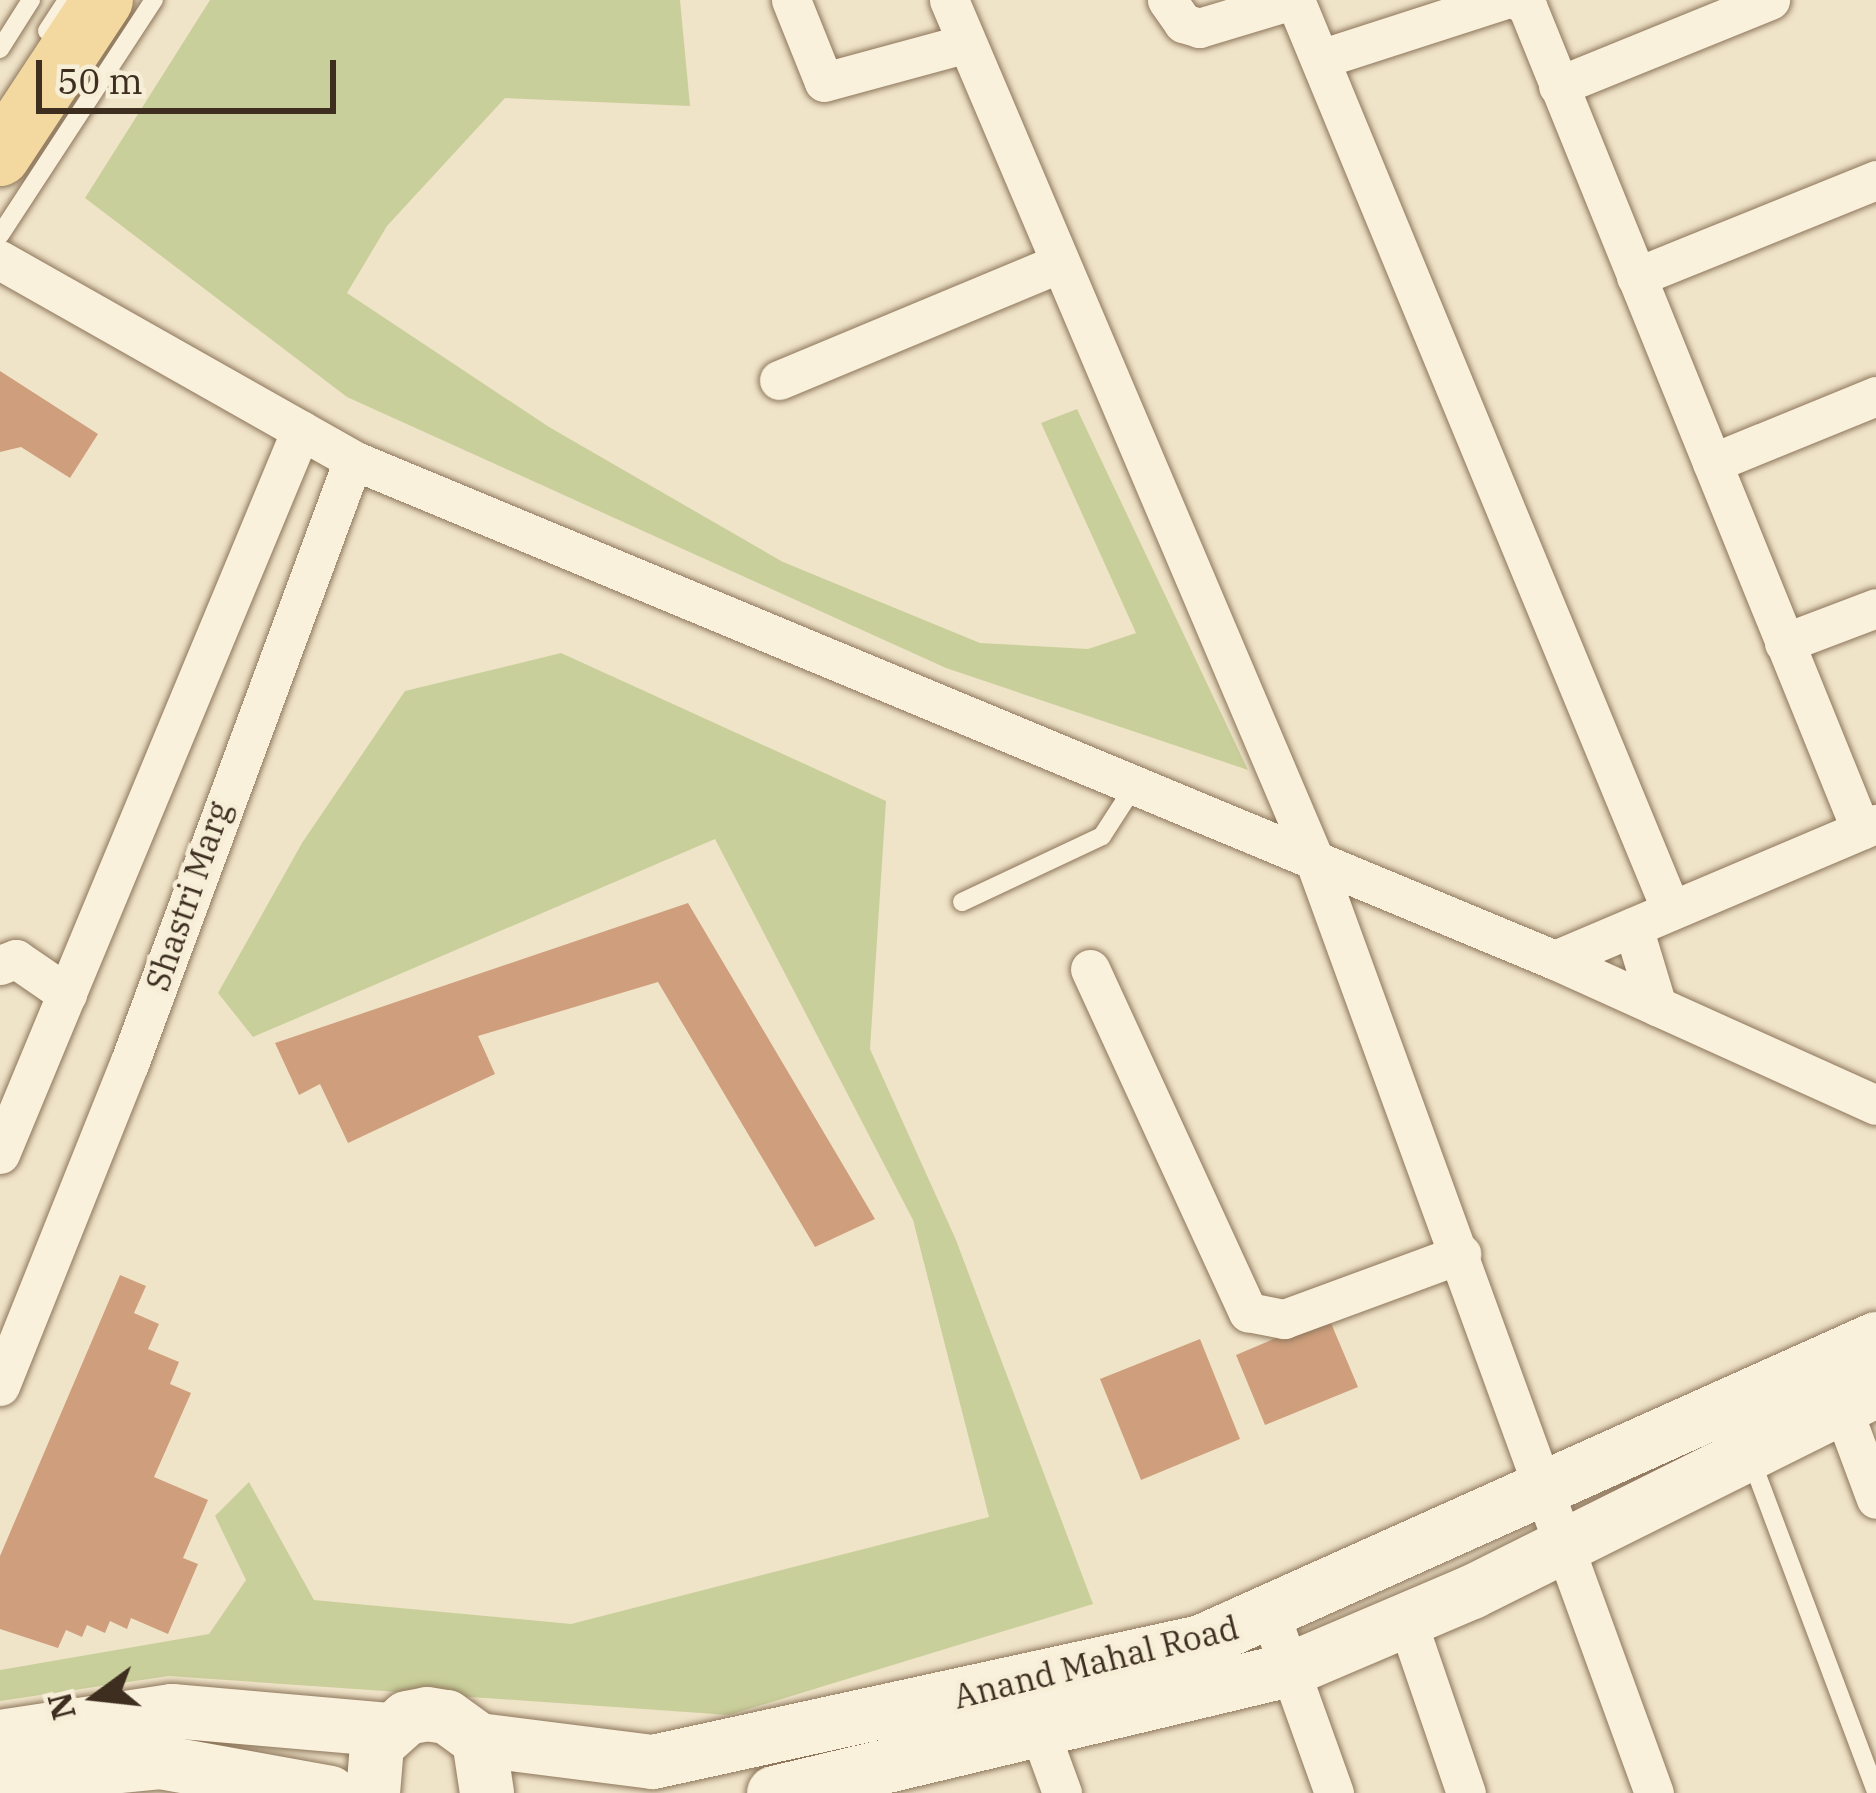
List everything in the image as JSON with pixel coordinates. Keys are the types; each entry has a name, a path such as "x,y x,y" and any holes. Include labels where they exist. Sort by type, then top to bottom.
{"main road":[{"path":"0,157 103,0"},
{"name":"Anand Mahal Road","path":"388,1730 427,1714 447,1717 479,1740 653,1762 1201,1642 1270,1617 1876,1340"},
{"name":"Anand Mahal Road","path":"774,1793 1289,1670 1570,1546 1858,1398"},
{"path":"18,1770 172,1712 388,1730 370,1763 373,1793"},
{"path":"479,1740 487,1793"},
{"path":"18,1770 160,1762 227,1782 331,1793"}],"street":[{"path":"791,0 824,82 964,44"},
{"path":"949,0 1057,264 1314,859 1550,1491 1654,1793"},
{"path":"1167,0 1183,23 1199,28 1294,0 1671,910"},
{"path":"1320,59 1503,0"},
{"path":"1517,0 1527,6 1784,643 1868,827 1555,960"},
{"path":"1558,86 1770,0"},
{"path":"1636,278 1876,180"},
{"path":"0,260 353,460 1555,960 1876,1106"},
{"path":"779,380 1057,264"},
{"path":"1712,463 1876,396"},
{"name":"Shastri Marg","path":"0,1154 301,430"},
{"name":"Shastri Marg","path":"0,1383 353,460"},
{"path":"1784,643 1876,608"},
{"path":"1633,927 1657,1006"},
{"path":"0,965 16,959 67,994"},
{"path":"1090,969 1248,1312 1284,1318 1461,1254"},
{"path":"1858,1398 1876,1499"},
{"path":"1270,1617 1334,1793"},
{"path":"1406,1618 1466,1793"},
{"path":"1040,1730 1062,1793"}],"lane":[{"path":"0,49 31,0"},
{"path":"38,46 67,0"},
{"path":"0,236 154,0"},
{"path":"962,902 1102,836 1136,785"},
{"path":"1748,1451 1876,1791"}],"green space":[{"path":"210,0 680,0 690,106 505,98 387,226 347,293 549,427 783,562 980,643 1088,649 1136,633 1041,423 1077,409 1248,770 946,668 347,397 85,198"},
{"path":"561,653 886,801 870,1049 956,1240 1093,1604 729,1715 169,1676 0,1701 0,1670 209,1634 246,1580 215,1516 249,1482 314,1600 571,1624 989,1517 913,1220 715,839 253,1037 218,993 302,843 405,691"}],"building":[{"path":"0,371 98,434 70,478 21,447 0,452"},
{"path":"688,903 875,1219 815,1247 658,982 478,1036 495,1074 348,1143 320,1084 299,1095 275,1043"},
{"path":"120,1275 146,1286 134,1313 159,1324 148,1349 179,1362 170,1384 191,1393 154,1477 208,1500 183,1558 198,1564 168,1634 131,1618 127,1629 110,1621 105,1633 87,1625 82,1637 66,1630 58,1648 0,1629 0,1556"},
{"path":"1328,1316 1358,1387 1265,1425 1236,1355"},
{"path":"1200,1339 1240,1439 1141,1480 1100,1379"}]}
